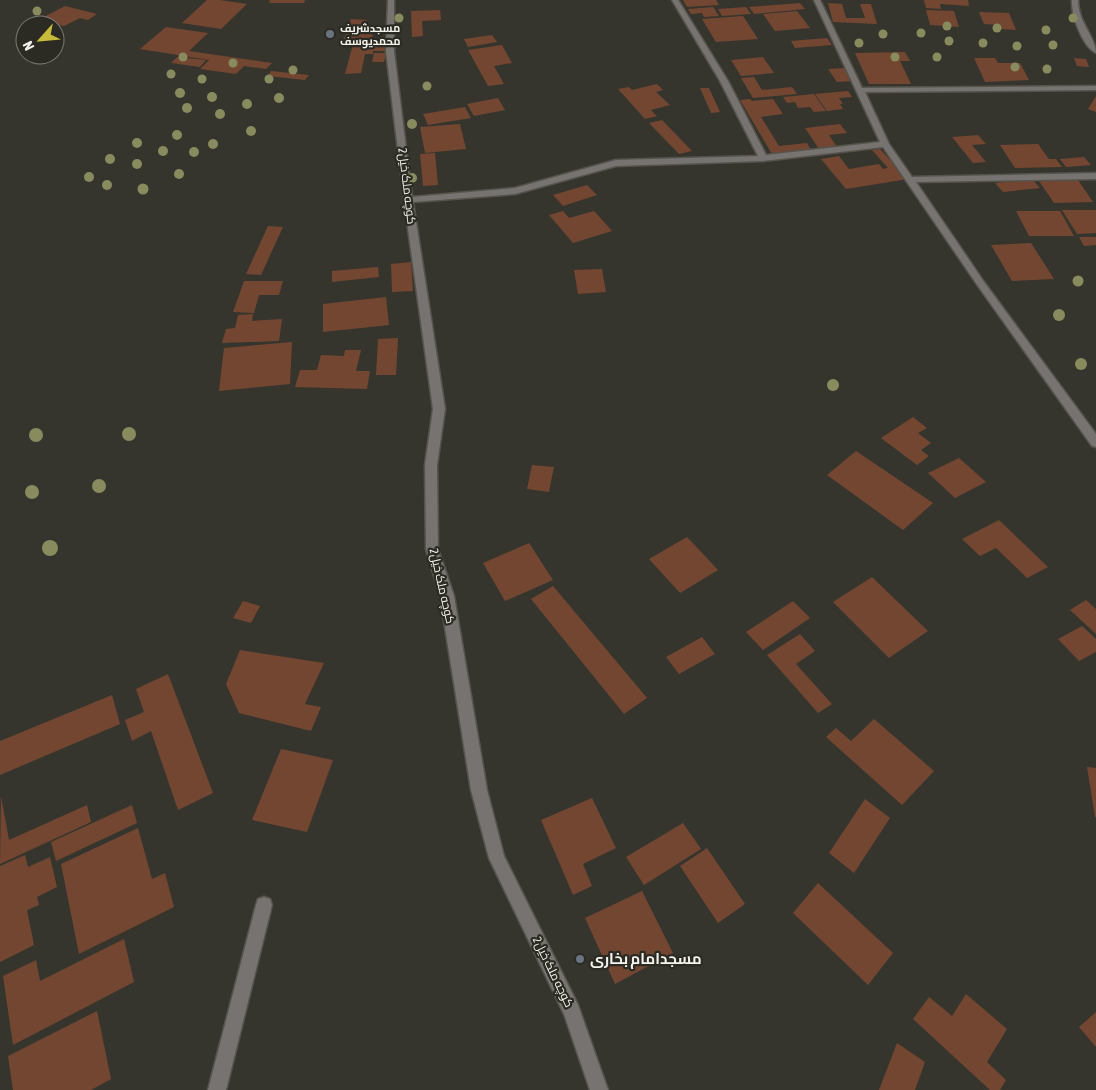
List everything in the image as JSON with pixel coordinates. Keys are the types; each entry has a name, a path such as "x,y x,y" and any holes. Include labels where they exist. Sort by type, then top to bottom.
{"street":[{"name":"کوچه ملک خیل2","path":"391,0 390,51 408,200 439,409 431,465 432,549 447,596 479,790 497,858 572,1011 599,1090"},
{"path":"675,0 724,81 763,158"},
{"path":"817,0 885,144 981,284 1096,444"},
{"path":"1075,0 1075,6 1085,36 1096,51"},
{"path":"861,90 1096,88"},
{"path":"408,200 514,191 616,163 763,158 885,144"},
{"path":"909,180 1096,176"},
{"path":"218,1090 264,905"}],"building":[{"path":"207,0 247,4 221,29 182,23"},
{"path":"270,0 305,0 304,3 269,3"},
{"path":"683,0 716,0 719,5 687,7"},
{"path":"924,0 968,0 969,6 940,4 941,9 926,8"},
{"path":"800,3 805,9 754,14 749,7"},
{"path":"828,3 842,4 846,18 865,18 860,4 871,4 877,24 833,22"},
{"path":"65,6 97,14 88,20 80,18 65,26 65,15 48,15"},
{"path":"713,7 719,16 704,17 702,13 691,14 688,9"},
{"path":"746,7 751,14 722,16 718,9"},
{"path":"440,10 441,20 422,21 423,36 412,37 411,11"},
{"path":"926,10 954,11 959,27 930,25"},
{"path":"797,11 810,28 775,31 763,14"},
{"path":"979,12 1009,13 1016,30 1001,29 999,25 984,24"},
{"path":"743,16 758,39 716,42 702,19"},
{"path":"351,19 367,20 362,33 373,33 371,39 377,39 376,44 389,44 387,51 373,51 373,54 365,54 361,73 345,74 353,44 342,44"},
{"path":"166,27 208,33 189,51 272,63 266,69 244,66 236,74 200,69 209,60 140,49"},
{"path":"492,35 497,42 468,47 464,39"},
{"path":"827,38 832,45 795,48 791,41"},
{"path":"502,45 512,63 494,66 504,84 488,86 468,50"},
{"path":"905,52 910,61 900,61 911,84 869,84 855,53"},
{"path":"374,53 386,53 384,62 372,62"},
{"path":"177,57 206,60 200,67 171,63"},
{"path":"763,57 774,73 741,76 731,60"},
{"path":"974,58 995,58 998,63 1020,63 1029,80 985,82"},
{"path":"1074,58 1086,59 1089,67 1077,66"},
{"path":"845,68 853,81 837,82 828,69"},
{"path":"271,71 309,75 305,80 268,76"},
{"path":"754,77 762,90 792,87 797,94 753,98 741,78"},
{"path":"657,84 663,90 656,92 670,105 651,110 657,116 645,119 618,89 629,87 632,90"},
{"path":"700,88 709,88 720,112 711,113"},
{"path":"848,91 852,97 839,98 843,104 840,104 843,109 827,111 815,94"},
{"path":"814,94 826,111 814,112 810,107 798,108 795,102 787,103 783,97"},
{"path":"1096,96 1096,112 1088,109"},
{"path":"498,98 505,110 474,116 467,104"},
{"path":"750,99 752,101 773,99 783,114 761,117 779,146 807,143 811,150 772,154 740,100"},
{"path":"465,107 471,118 428,125 423,114"},
{"path":"662,120 692,151 679,154 649,123"},
{"path":"460,124 466,149 425,153 420,127"},
{"path":"840,124 847,133 829,135 839,150 821,152 805,128"},
{"path":"978,135 986,144 972,145 986,162 973,163 952,137"},
{"path":"1038,144 1049,159 1056,159 1062,167 1015,168 1000,145"},
{"path":"880,149 908,179 846,189 821,159 839,156 849,169 879,164 883,169 888,168 872,150"},
{"path":"435,153 438,185 423,186 420,154"},
{"path":"1084,157 1091,165 1066,167 1060,159"},
{"path":"1032,179 1040,188 1003,192 995,183"},
{"path":"1078,180 1093,202 1054,203 1039,181"},
{"path":"587,185 597,195 563,206 553,195"},
{"path":"1062,210 1096,210 1096,233 1077,234"},
{"path":"563,211 569,218 594,211 612,231 573,243 549,215"},
{"path":"1016,211 1060,211 1074,236 1029,236"},
{"path":"268,226 283,227 261,275 246,274"},
{"path":"1079,237 1096,237 1096,245 1084,246"},
{"path":"1031,243 1054,279 1012,281 991,245"},
{"path":"411,262 413,291 392,292 391,264"},
{"path":"378,267 379,277 332,282 332,271"},
{"path":"602,269 606,292 578,294 574,270"},
{"path":"244,281 283,281 279,295 259,295 254,313 233,312"},
{"path":"386,297 389,325 323,332 323,304"},
{"path":"253,314 252,321 282,319 279,341 222,343 226,329 235,328 238,315"},
{"path":"398,338 396,375 376,375 378,339"},
{"path":"292,342 290,384 219,391 224,348"},
{"path":"345,350 361,350 356,371 370,371 367,389 295,387 300,370 317,370 321,355 344,356"},
{"path":"913,417 927,428 918,433 931,443 921,450 929,456 917,465 881,438"},
{"path":"856,451 933,503 903,530 827,475"},
{"path":"959,458 986,482 955,498 928,473"},
{"path":"532,465 554,467 549,492 527,489"},
{"path":"999,520 1048,567 1027,578 996,548 980,556 962,539"},
{"path":"687,537 718,570 680,593 649,559"},
{"path":"529,543 553,580 505,601 483,563"},
{"path":"872,577 928,631 889,658 833,602"},
{"path":"553,586 647,698 624,714 531,599"},
{"path":"1086,600 1096,609 1096,634 1070,610"},
{"path":"243,601 260,606 251,623 233,618"},
{"path":"793,601 810,618 763,650 746,632"},
{"path":"1082,626 1096,639 1096,652 1079,661 1058,639"},
{"path":"800,634 815,651 796,664 832,704 818,713 767,655"},
{"path":"702,637 715,654 679,674 666,657"},
{"path":"240,650 324,663 305,704 321,707 311,731 239,713 226,684"},
{"path":"168,674 213,793 178,810 151,731 132,741 125,720 144,712 136,689"},
{"path":"112,695 120,724 0,775 0,741"},
{"path":"874,719 934,771 902,805 826,737 836,728 851,741"},
{"path":"281,749 333,760 307,832 252,820"},
{"path":"1087,767 1096,768 1096,817 1095,817"},
{"path":"1,796 9,840 87,805 91,822 0,864"},
{"path":"592,798 616,848 583,864 592,886 573,895 541,820"},
{"path":"865,799 890,818 854,873 829,853"},
{"path":"132,805 137,823 56,861 51,842"},
{"path":"683,823 701,849 644,885 626,857"},
{"path":"138,828 152,879 165,873 174,907 79,954 61,864"},
{"path":"707,848 745,904 718,923 680,866"},
{"path":"25,855 28,867 50,857 57,887 37,897 39,905 27,910 34,945 0,962 0,866"},
{"path":"818,883 893,953 868,985 793,913"},
{"path":"642,891 673,953 615,984 585,918"},
{"path":"124,939 134,982 13,1045 3,976 36,960 40,981"},
{"path":"966,994 1007,1029 987,1062 1006,1080 1000,1090 990,1090 913,1019 929,997 952,1016"},
{"path":"97,1011 111,1079 91,1090 13,1090 8,1056"},
{"path":"1096,1012 1096,1047 1079,1027"},
{"path":"897,1043 925,1062 915,1090 879,1090"}],"place":[{"name":"مسجدشریف محمدیوسف","path":"330,34"},
{"name":"مسجدامام بخاری","path":"580,959"}]}
